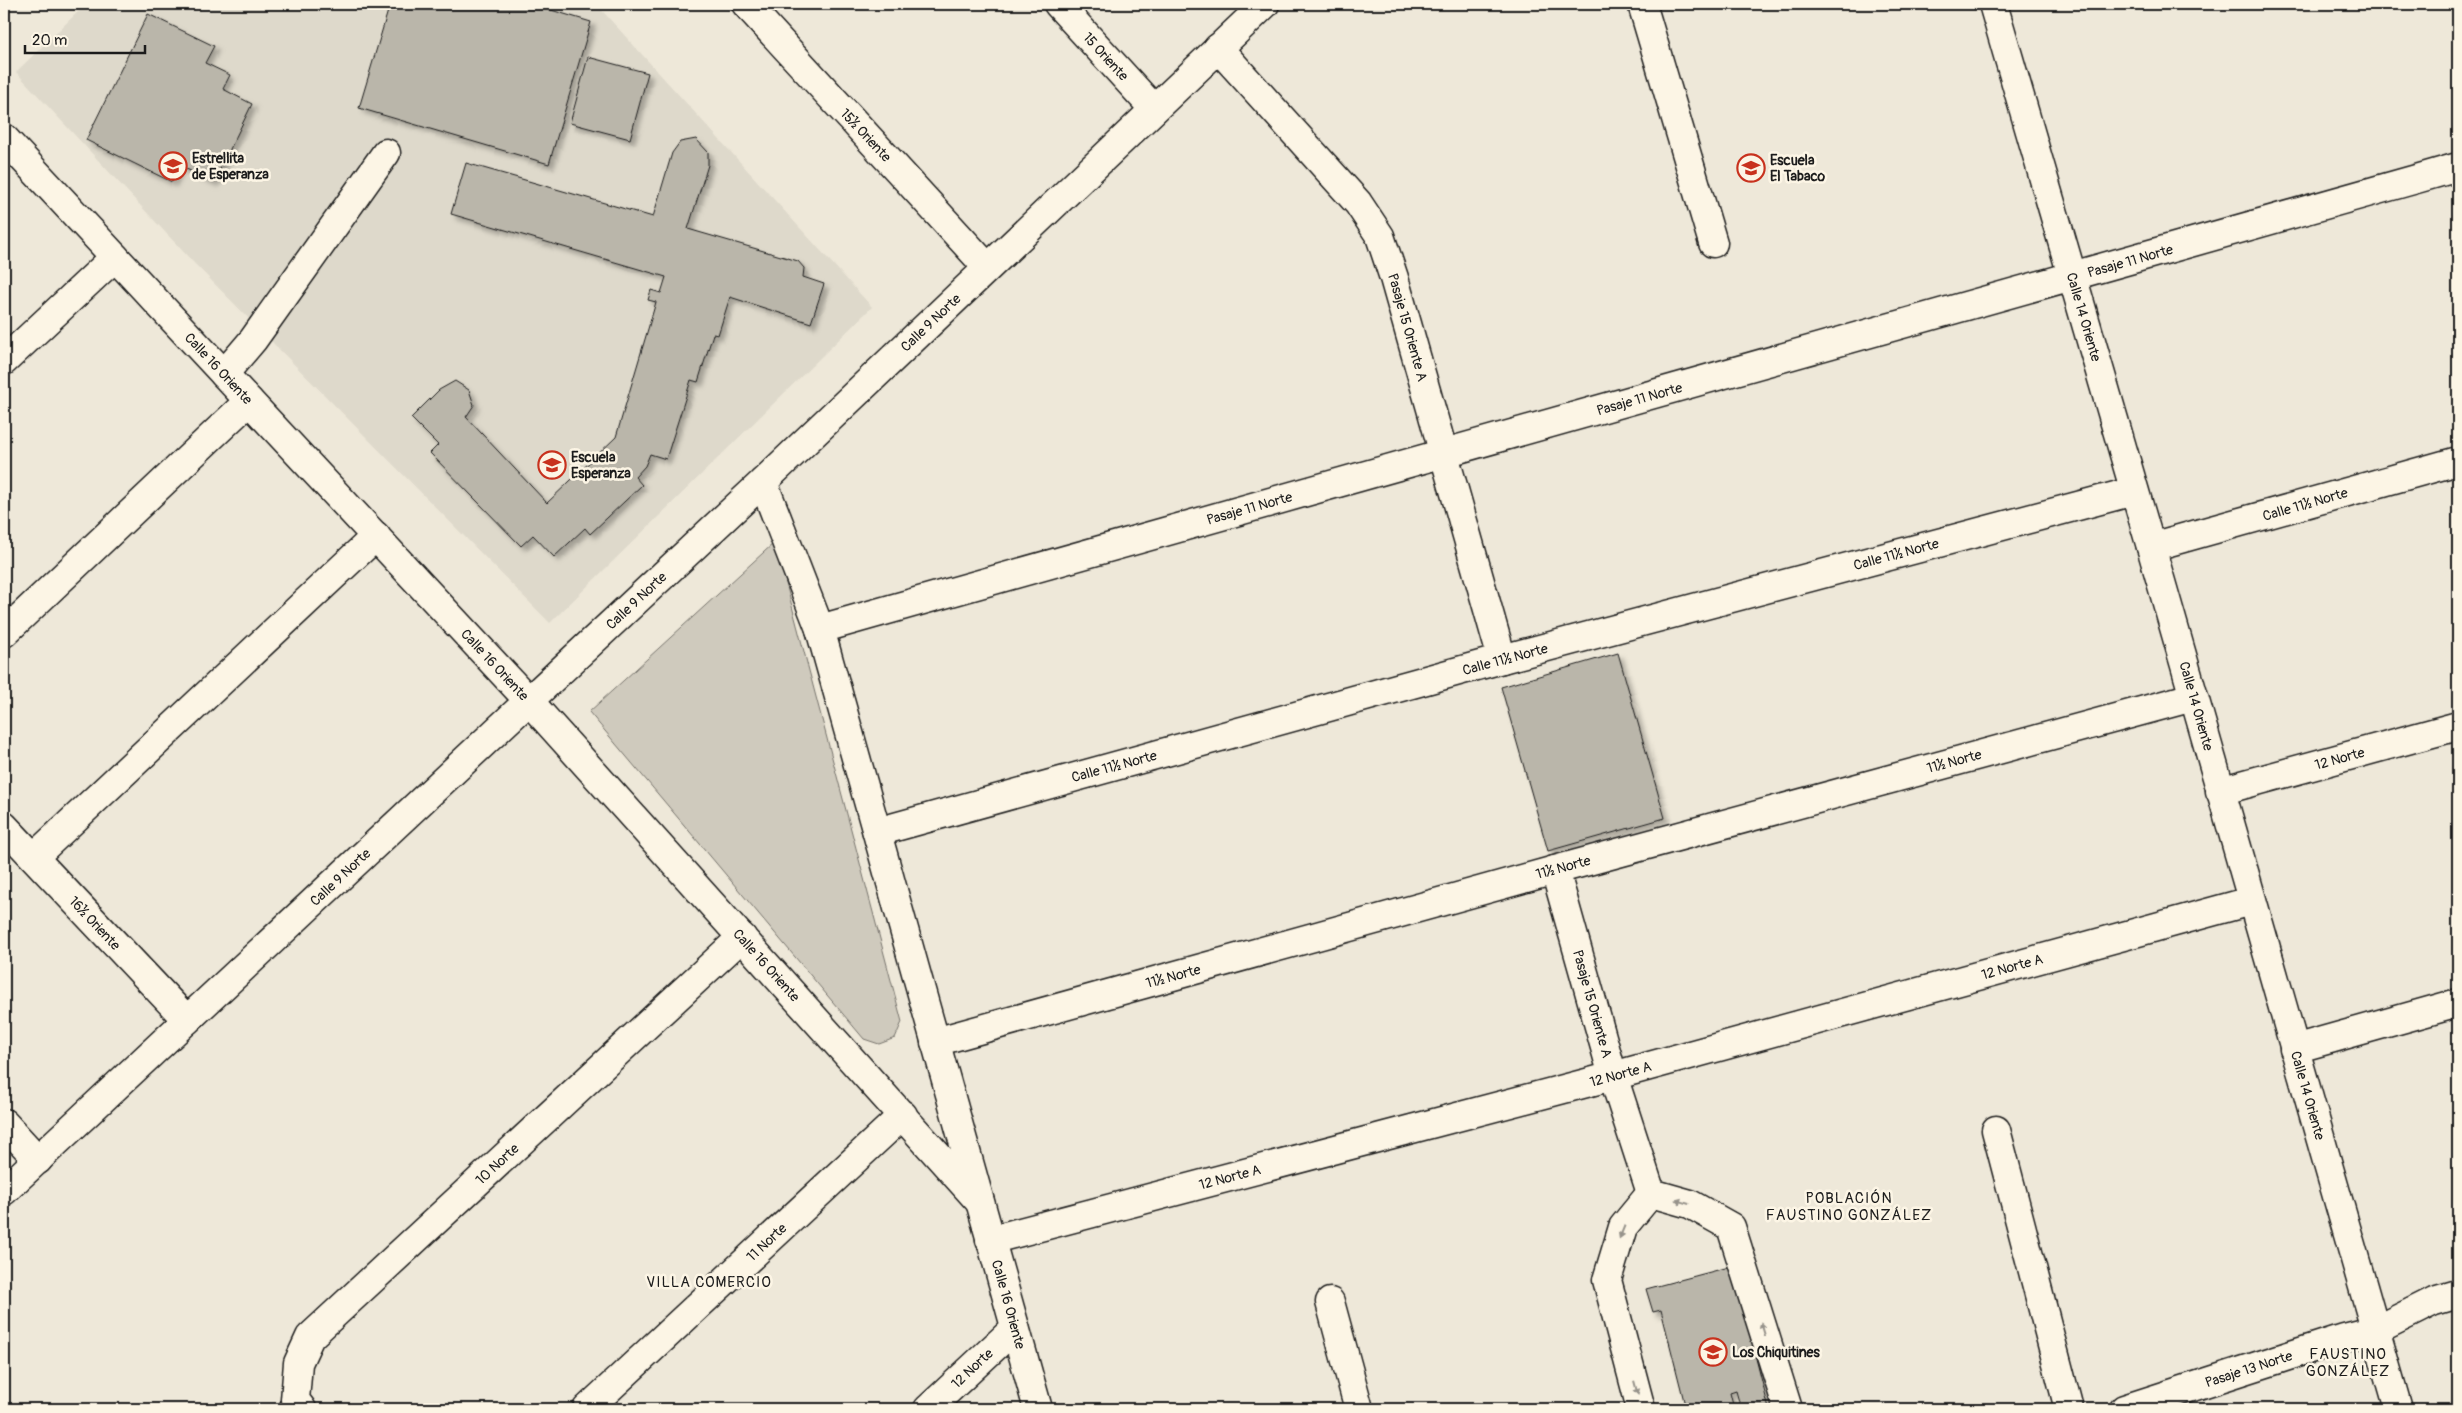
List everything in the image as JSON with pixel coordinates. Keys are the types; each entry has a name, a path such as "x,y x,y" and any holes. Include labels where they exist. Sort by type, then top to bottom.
{"street":[{"name":"15½ Oriente","path":"746,4 987,267"},
{"name":"15 Oriente","path":"1058,4 1154,109"},
{"name":"Calle 9 Norte","path":"4,1191 763,482 1264,4"},
{"path":"1642,4 1713,243"},
{"name":"Calle 14 Oriente","path":"1993,4 2398,1409"},
{"name":"Pasaje 15 Oriente A","path":"1218,48 1358,203 1380,236 1394,278 1502,659"},
{"name":"Calle 16 Oriente","path":"4,138 529,701 978,1200"},
{"path":"224,374 253,340 386,153"},
{"name":"Pasaje 11 Norte","path":"820,629 1443,452 2072,278 2458,167"},
{"path":"4,361 115,256"},
{"path":"4,634 249,401"},
{"name":"Calle 11½ Norte","path":"2151,547 2458,461"},
{"name":"Calle 16 Oriente","path":"763,482 820,629 978,1200 1038,1409"},
{"name":"Calle 11½ Norte","path":"877,832 1502,659 2134,491"},
{"path":"34,857 376,536"},
{"name":"11½ Norte","path":"935,1042 1555,870 2193,697"},
{"name":"12 Norte","path":"2220,791 2458,726"},
{"name":"16½ Oriente","path":"4,826 186,1020"},
{"name":"Pasaje 15 Oriente A","path":"1555,870 1613,1076 1651,1193"},
{"name":"12 Norte A","path":"990,1240 1613,1076 2252,901"},
{"name":"10 Norte","path":"302,1409 295,1400 298,1363 310,1337 742,937"},
{"path":"2294,1049 2458,1003"},
{"name":"11 Norte","path":"587,1409 903,1116"},
{"path":"4,1123 38,1160"},
{"path":"1996,1130 2069,1409"},
{"path":"1641,1409 1607,1280 1623,1227 1651,1193 1690,1204 1731,1227 1788,1409"},
{"name":"Pasaje 13 Norte","path":"2124,1409 2344,1338 2376,1330 2434,1301 2458,1294"},
{"path":"1330,1302 1358,1409"},
{"name":"12 Norte","path":"928,1409 1015,1328"}],"shaded area":[{"name":"Escuela Esperanza","path":"86,4 596,4 872,307 550,623 192,261 16,72"},
{"path":"775,542 902,1022 895,1038 879,1044 864,1039 589,712"}],"building":[{"path":"390,4 531,4 591,22 549,164 359,108"},
{"path":"148,14 214,46 205,63 230,75 223,89 252,104 214,182 180,166 172,182 86,140"},
{"path":"588,57 648,73 630,139 570,123"},
{"path":"696,139 708,152 708,165 688,229 798,261 804,268 803,277 824,284 811,323 730,297 718,335 713,334 698,382 691,380 666,459 650,454 645,466 635,477 642,485 590,534 585,528 554,557 533,535 521,546 430,453 438,445 411,418 439,390 455,381 469,390 474,405 466,417 547,503 616,437 656,302 648,300 651,290 661,293 666,277 451,214 466,163 653,217 672,153 680,142"},
{"path":"1618,653 1665,818 1548,851 1501,687"},
{"name":"Los Chiquitines","path":"1729,1267 1735,1288 1755,1283 1741,1300 1769,1409 1741,1409 1736,1391 1730,1393 1734,1409 1686,1409 1661,1310 1653,1312 1646,1289"}],"place":[{"name":"Estrellita de Esperanza","path":"173,166"},
{"name":"Escuela El Tabaco","path":"1751,168"},
{"name":"Escuela Esperanza","path":"552,465"},
{"name":"Los Chiquitines","path":"1713,1352"}],"district":[{"name":"POBLACIÓN FAUSTINO GONZÁLEZ","path":"1849,1206"},
{"name":"VILLA COMERCIO","path":"709,1282"},
{"name":"FAUSTINO GONZÁLEZ","path":"2348,1362"}]}
